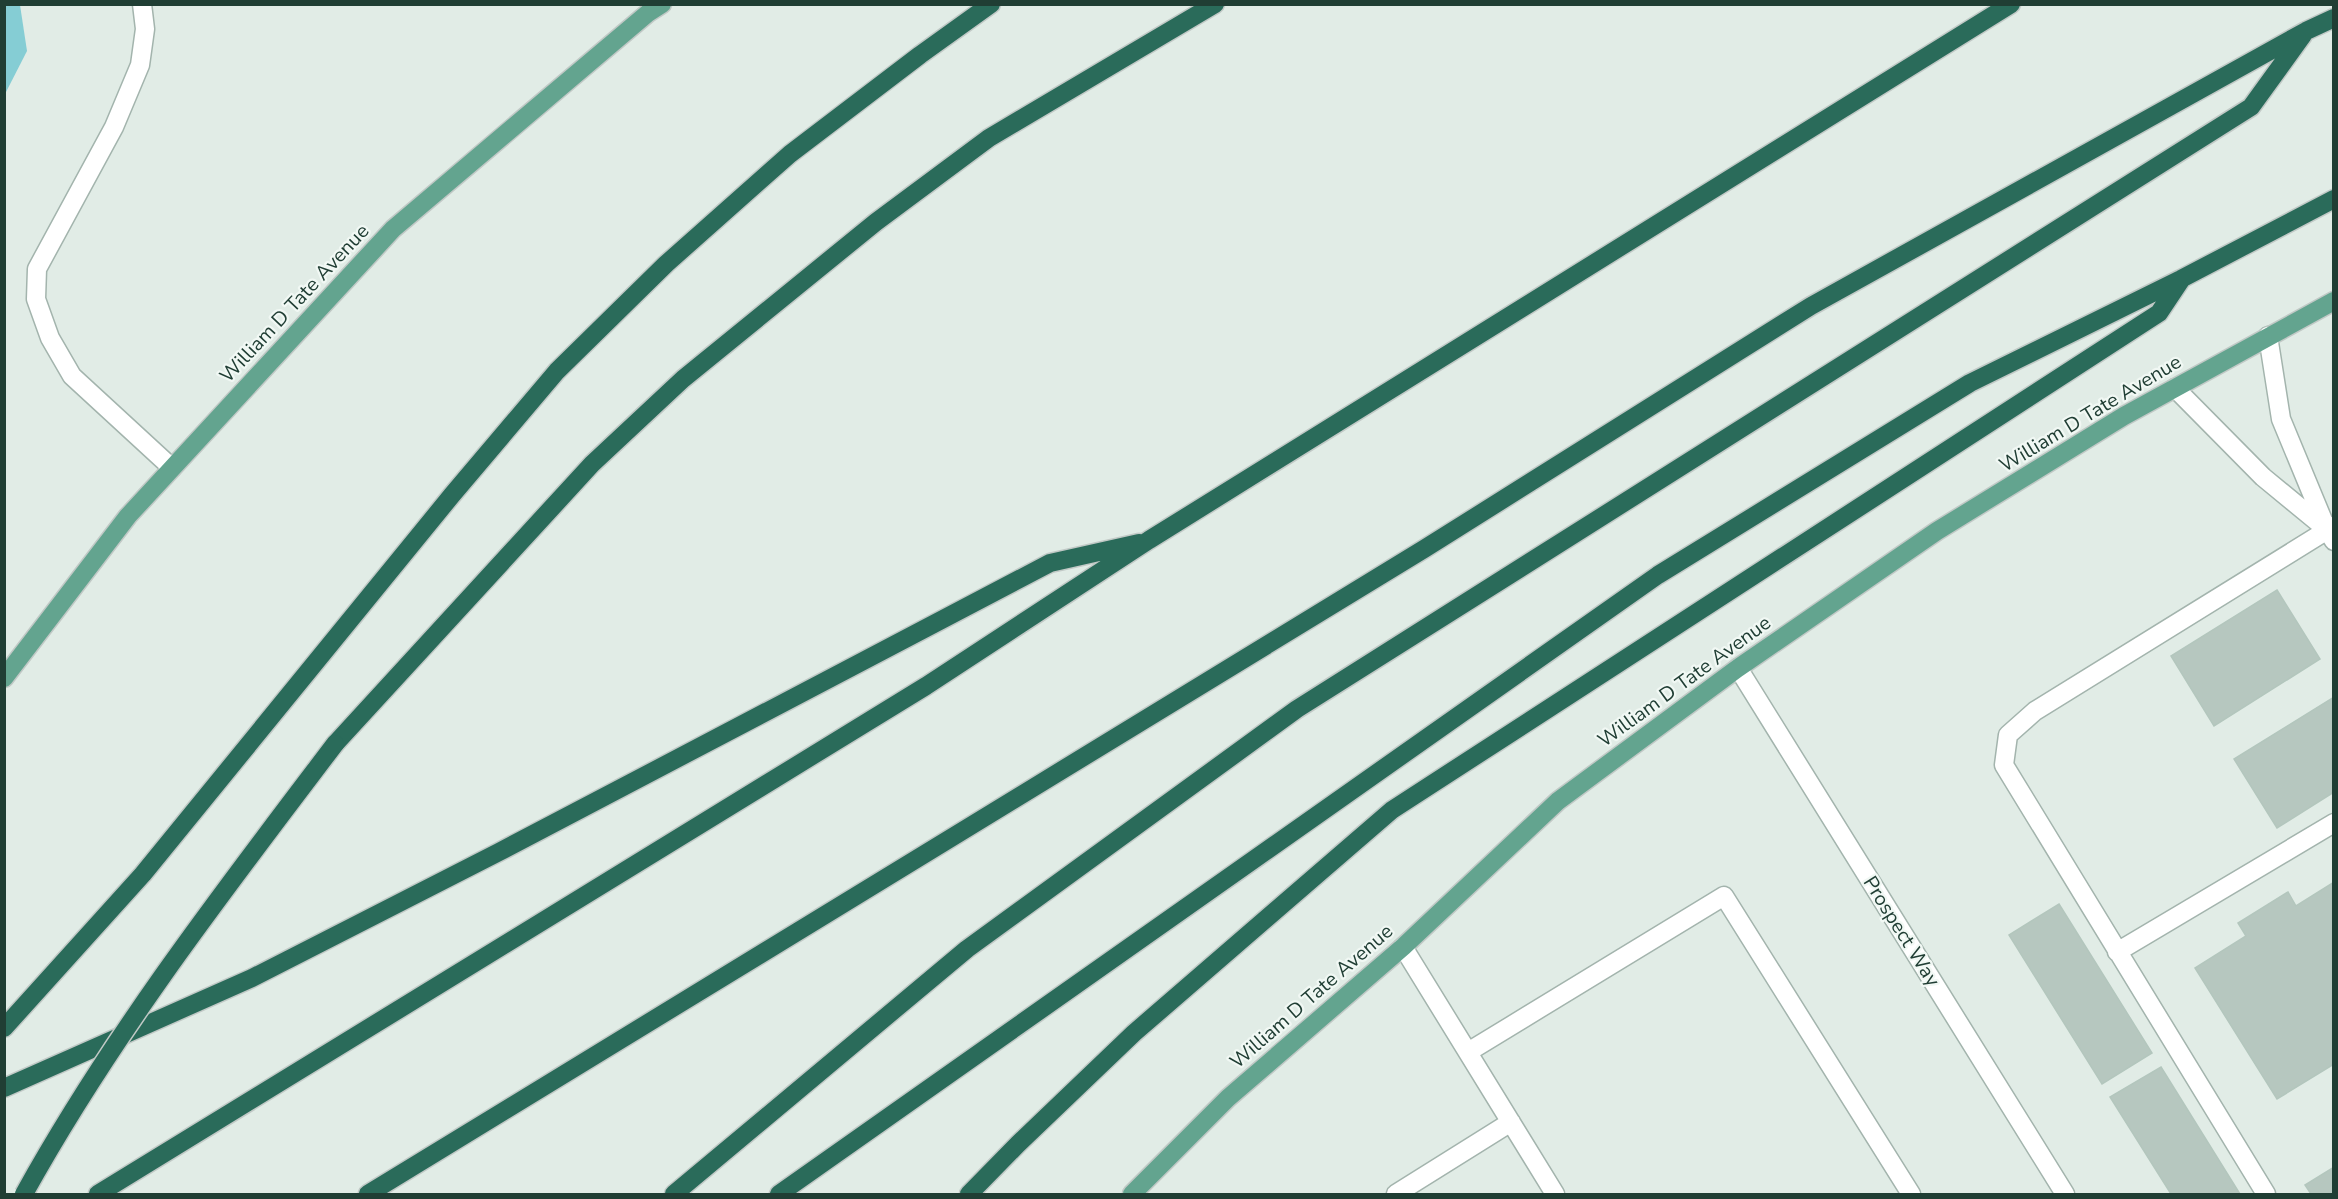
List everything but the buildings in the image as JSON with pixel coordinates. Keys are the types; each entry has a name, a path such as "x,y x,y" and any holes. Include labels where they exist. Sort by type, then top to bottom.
{"highway":[{"path":"4,1028 142,874 283,699 557,371 666,264 790,154 991,4"},
{"path":"24,1194 99,1073 200,920 335,744 592,464 683,379 876,222 989,138 1215,4"},
{"path":"98,1194 926,686 1149,540 2011,4"},
{"path":"368,1194 1424,549 1812,306 2306,31 2334,18"},
{"path":"674,1194 967,949 1297,709 2252,107 2306,31"},
{"path":"779,1194 1658,575 1970,383 2181,279 2334,199"},
{"path":"969,1194 1026,1136 1134,1034 1392,810 2159,313 2181,279"},
{"path":"4,1088 252,978 499,852 1050,563 1149,540"}],"main road":[{"name":"William D Tate Avenue","path":"4,678 128,516 393,229 652,7"},
{"name":"William D Tate Avenue","path":"1132,1194 1228,1098 1403,947 1557,801 1738,668 1937,531 2124,416 2334,301"}],"street":[{"path":"142,4 145,29 140,65 114,127 37,269 36,299 50,338 72,376 172,468"},
{"path":"2268,336 2281,419 2331,532"},
{"path":"2175,388 2263,477 2331,532"},
{"path":"2266,1194 2004,765 2008,735 2035,711 2331,532"},
{"name":"Prospect Way","path":"1738,668 2065,1194"},
{"path":"2117,952 2334,823"},
{"path":"1468,1052 1724,896 1911,1194"},
{"path":"1403,947 1555,1194"},
{"path":"1396,1194 1511,1122"}],"water":[{"path":"5,4 20,5 27,51 5,94"}]}
